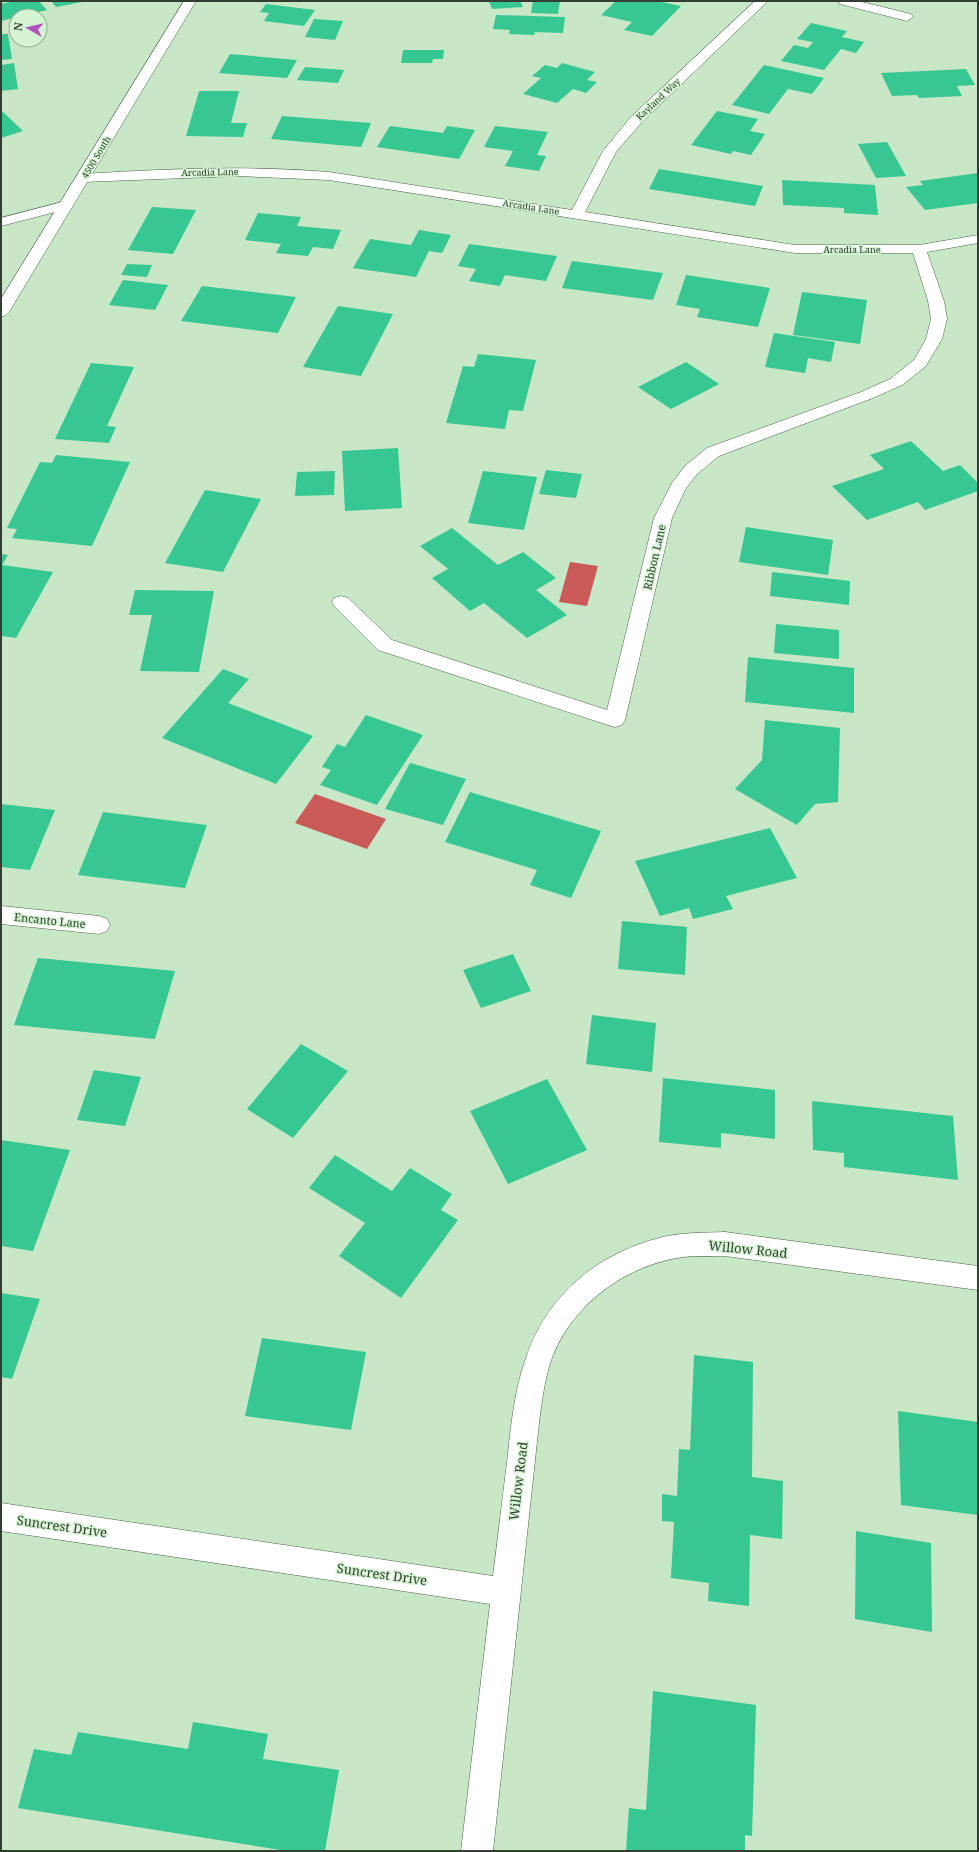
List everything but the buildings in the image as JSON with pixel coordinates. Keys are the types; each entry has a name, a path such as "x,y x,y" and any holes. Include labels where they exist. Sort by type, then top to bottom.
{"street":[{"name":"4500 South","path":"1,312 190,1"},
{"name":"Kayland Way","path":"576,214 610,151 636,120 762,1"},
{"path":"844,1 907,17"},
{"name":"Arcadia Lane","path":"83,178 204,172 306,174 351,179 795,249 919,249 978,239"},
{"path":"1,222 66,205"},
{"name":"Ribbon Lane","path":"341,602 385,645 615,720 663,518 678,487 691,470 712,452 867,395 896,382 920,363 934,339 939,320 936,301 919,249"},
{"name":"Encanto Lane","path":"1,915 98,925"},
{"name":"Willow Road","path":"505,1592 525,1423 531,1385 542,1350 558,1317 581,1292 610,1269 645,1254 682,1245 725,1244 978,1278"},
{"name":"Suncrest Drive","path":"1,1517 505,1592"},
{"path":"477,1851 505,1592"}],"shaded area":[{"path":"570,562 598,566 587,606 559,602"},
{"path":"315,794 386,819 367,849 295,823"}]}
